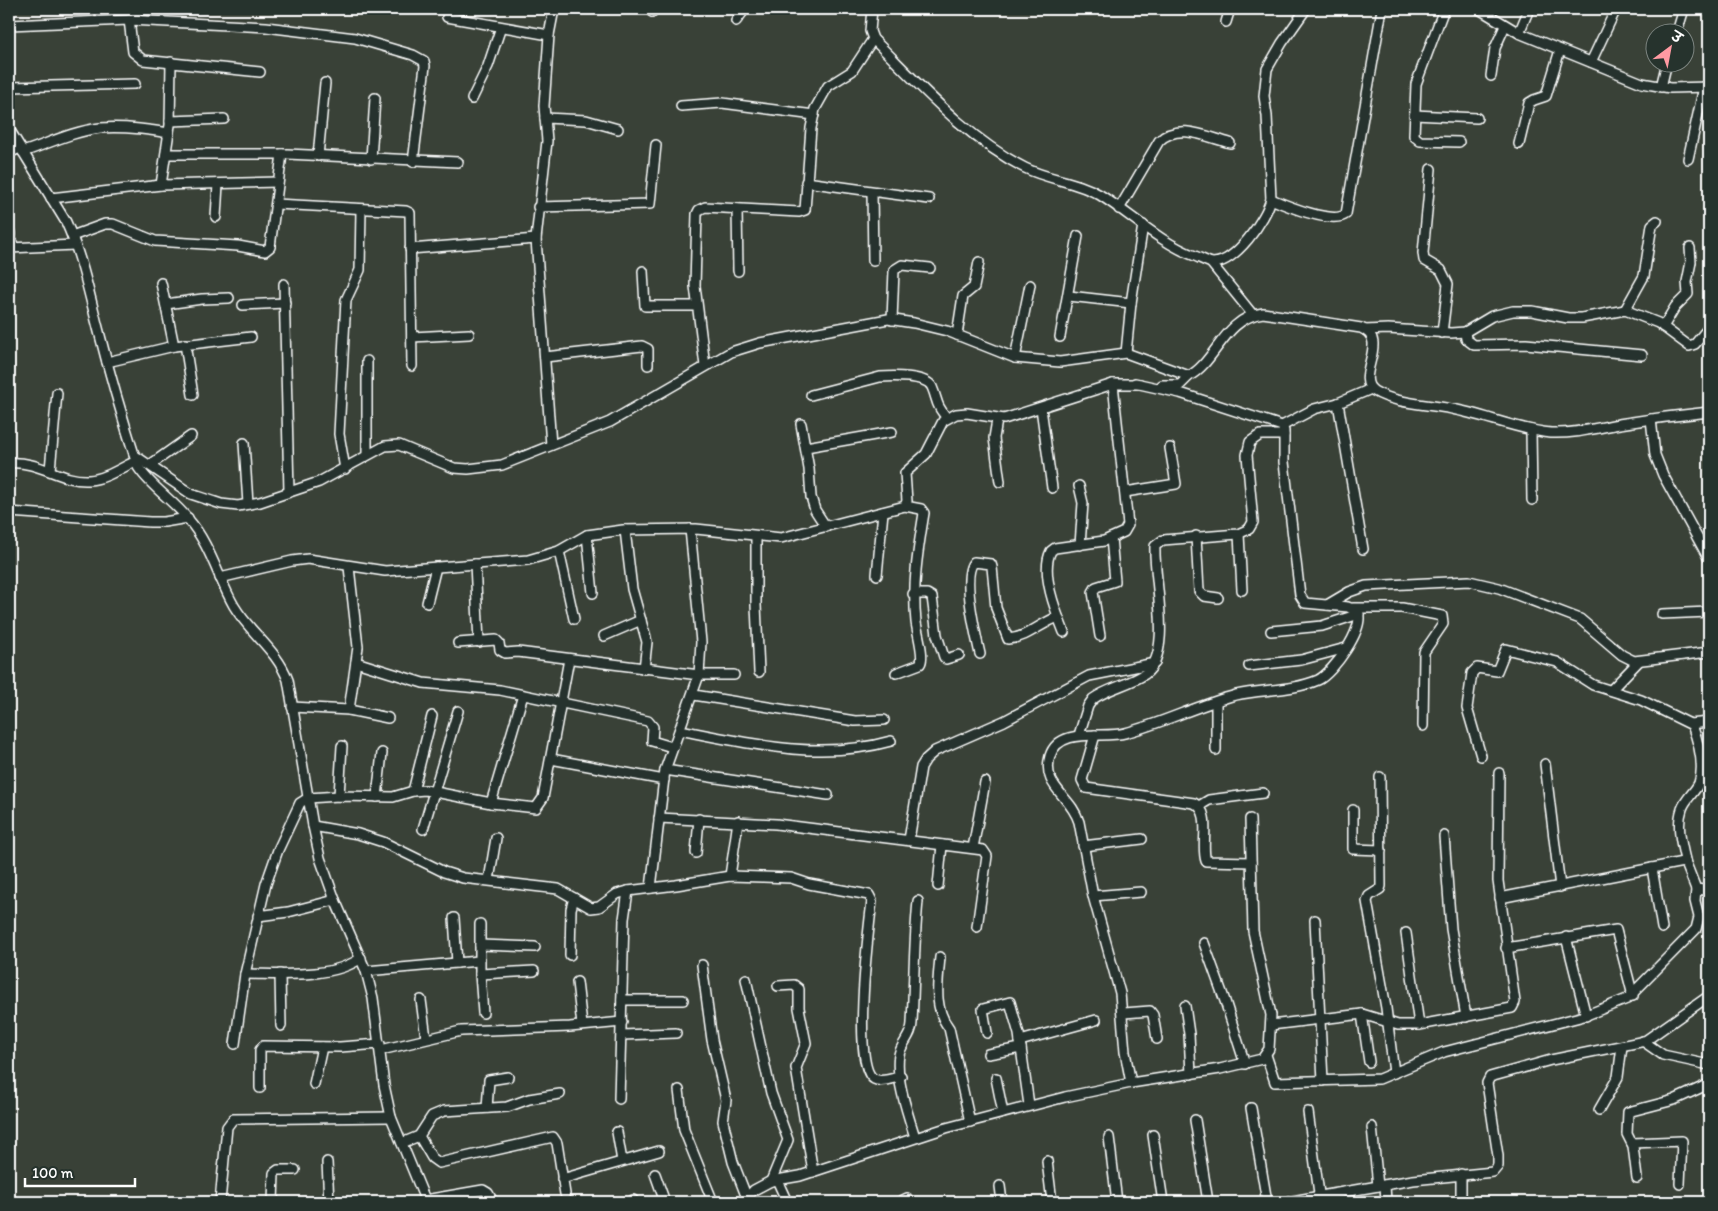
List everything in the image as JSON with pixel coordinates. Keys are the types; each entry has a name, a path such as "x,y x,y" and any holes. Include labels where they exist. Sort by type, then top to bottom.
{"street":[{"path":"137,9 132,20 133,52 137,57 143,60 260,72"},
{"path":"551,445 536,239 546,141 545,118 549,35 554,9"},
{"path":"736,21 745,9"},
{"path":"872,9 870,31 873,39 952,116 1000,154 1026,169 1098,194 1173,248 1211,263 1253,314"},
{"path":"1226,22 1230,9"},
{"path":"1211,263 1223,261 1246,241 1266,214 1271,199 1267,116 1264,96 1267,69 1282,43 1306,9"},
{"path":"1271,199 1297,211 1337,218 1346,214 1382,9"},
{"path":"1444,9 1418,74 1414,136 1416,139 1459,142"},
{"path":"1479,9 1504,26 1626,78 1661,87 1707,87 1688,159"},
{"path":"1519,33 1529,9"},
{"path":"1591,62 1616,9"},
{"path":"1680,22 1684,9"},
{"path":"447,17 549,35"},
{"path":"9,25 132,20 220,23 355,38 420,58 425,66 413,162"},
{"path":"1491,76 1495,48 1504,26"},
{"path":"472,99 488,66 501,27"},
{"path":"705,366 695,286 697,214 699,210 704,207 803,212 806,207 806,182 814,115 828,86 852,72 873,39"},
{"path":"1520,144 1529,103 1546,96 1560,50"},
{"path":"161,185 170,121 171,62"},
{"path":"1661,87 1665,72"},
{"path":"318,156 325,83"},
{"path":"9,87 135,84"},
{"path":"371,159 375,98"},
{"path":"681,106 722,103 814,115"},
{"path":"1414,115 1477,118"},
{"path":"545,118 586,120 618,129"},
{"path":"170,121 224,119"},
{"path":"9,153 83,131 100,128 143,128 169,133"},
{"path":"9,129 74,240 135,458 144,477 188,518 203,541 220,578 248,625 283,667 292,707 312,826 320,858 335,900 366,971 381,1047 384,1085 391,1117 426,1201 483,1190 488,1193 493,1202"},
{"path":"1119,209 1159,141 1166,134 1174,131 1184,131 1230,143"},
{"path":"538,207 650,204 656,145"},
{"path":"166,154 282,154 413,162 458,162"},
{"path":"9,229 11,248 74,240 105,224 113,224 155,241 238,246 265,251 270,247 282,154"},
{"path":"1431,169 1422,253 1424,260 1441,270 1448,284 1442,333"},
{"path":"51,198 161,185 278,182"},
{"path":"806,182 929,199"},
{"path":"216,217 218,184"},
{"path":"872,192 873,261"},
{"path":"276,204 406,211 410,214 412,366"},
{"path":"345,469 339,434 346,300 360,270 361,209"},
{"path":"737,209 738,271"},
{"path":"1625,310 1644,276 1652,225 1657,221"},
{"path":"1126,353 1131,303 1143,225"},
{"path":"1060,337 1069,296 1078,236"},
{"path":"410,250 536,239"},
{"path":"1662,327 1675,307 1688,294 1687,282 1691,262 1690,248"},
{"path":"957,335 962,296 974,287 979,262"},
{"path":"892,320 894,270 902,265 930,268"},
{"path":"643,271 645,306 697,306"},
{"path":"161,283 174,346"},
{"path":"284,284 289,492"},
{"path":"1015,358 1030,284"},
{"path":"1069,296 1131,303"},
{"path":"166,304 202,299 229,298"},
{"path":"243,305 285,303"},
{"path":"905,506 907,501 905,473 926,454 940,426 947,418 967,413 997,420 1041,408 1112,384 1180,385 1197,370 1231,329 1253,314 1263,313 1365,330 1388,329 1442,333 1465,332 1492,316 1513,311 1532,311 1568,318 1582,318 1625,310 1643,316 1689,346 1694,344 1709,327"},
{"path":"135,458 150,465 162,476 191,494 221,504 248,504 318,482 392,444 399,445 440,464 468,469 502,465 610,422 731,352 760,343 892,320 914,322 957,335 1015,358 1060,362 1126,353 1189,376"},
{"path":"1365,330 1373,340 1368,372 1371,389"},
{"path":"1465,332 1466,339 1474,345 1526,344 1642,355"},
{"path":"412,337 469,334"},
{"path":"107,362 185,344 251,337"},
{"path":"185,344 193,395"},
{"path":"545,357 642,346 648,350 648,365"},
{"path":"367,361 368,456"},
{"path":"811,395 880,377 916,378 927,381 931,385 935,402 947,418"},
{"path":"1135,383 1180,393 1283,431"},
{"path":"1064,632 1050,591 1050,555 1055,548 1111,538 1127,529 1125,492 1112,384"},
{"path":"1079,735 1088,706 1093,700 1144,675 1155,663 1159,645 1159,583 1155,546 1163,540 1239,534 1246,532 1252,526 1247,455 1250,442 1260,435 1283,431 1314,409 1338,403 1371,389 1391,398 1474,413 1531,430 1566,433 1651,419 1709,412"},
{"path":"50,470 57,392"},
{"path":"1338,403 1362,549"},
{"path":"1041,408 1052,488"},
{"path":"1651,419 1656,455 1663,475 1705,542 1709,559"},
{"path":"997,420 994,438 1000,482"},
{"path":"801,424 806,447 813,504 826,527"},
{"path":"1531,430 1532,500"},
{"path":"1283,431 1284,462 1300,594 1305,603 1356,611 1402,608 1442,616 1443,624 1424,652 1423,726"},
{"path":"806,447 892,432"},
{"path":"150,465 191,436"},
{"path":"244,443 248,504"},
{"path":"1125,492 1176,484 1170,448"},
{"path":"9,463 22,462 79,480 91,480 135,458"},
{"path":"1079,486 1083,503 1080,545"},
{"path":"220,578 292,560 308,559 385,572 534,559 559,551 587,535 625,530 690,529 781,538 905,506 921,509 924,513 913,594 917,635 923,658 920,664 896,673"},
{"path":"9,512 150,522 170,522 188,518"},
{"path":"877,575 883,512"},
{"path":"650,888 665,770 694,694 699,675 701,642 690,529"},
{"path":"625,530 632,589 648,642 644,669"},
{"path":"1239,534 1242,590"},
{"path":"587,535 593,593"},
{"path":"756,536 756,605 759,672"},
{"path":"1196,536 1199,591 1204,596 1218,598"},
{"path":"1100,636 1093,592 1096,587 1112,583 1115,580 1111,538"},
{"path":"559,551 574,619"},
{"path":"980,654 970,598 970,567 974,562 991,564 996,608 1008,639 1036,630 1041,623 1058,617"},
{"path":"475,564 479,642"},
{"path":"349,567 357,628 356,662 349,710"},
{"path":"427,604 436,568"},
{"path":"1326,605 1349,592 1366,586 1469,581 1499,588 1580,619 1622,655 1638,662 1709,652"},
{"path":"913,594 927,594 932,597 944,657 946,659 959,655"},
{"path":"1270,631 1322,626 1356,611"},
{"path":"1131,1083 1125,1048 1124,1013 1117,980 1103,937 1093,896 1076,811 1049,778 1048,771 1053,750 1058,745 1079,735 1125,733 1216,702 1253,692 1304,685 1320,679 1338,662 1358,628 1356,611"},
{"path":"1662,614 1709,612"},
{"path":"604,636 641,620"},
{"path":"458,644 498,641 500,650 504,653 699,675 734,674"},
{"path":"1249,666 1301,660 1346,648"},
{"path":"1481,756 1467,708 1472,673 1477,668 1497,671 1506,649 1557,662 1593,685 1666,711 1692,725 1709,722"},
{"path":"235,1044 245,974 258,916 278,850 297,807 308,798 339,796 393,797 413,791 536,808 543,798 569,659"},
{"path":"356,662 423,683 471,686 648,721 653,726 652,741 672,748"},
{"path":"1611,690 1638,662"},
{"path":"909,840 922,767 935,750 1004,721 1089,676 1155,663"},
{"path":"694,694 855,721 884,720"},
{"path":"491,803 523,695"},
{"path":"1216,702 1216,750"},
{"path":"292,707 349,710 388,718"},
{"path":"423,829 458,710"},
{"path":"413,791 432,716"},
{"path":"1250,819 1253,931 1271,1014 1266,1055 1275,1082 1380,1079 1449,1050 1507,1038 1586,1016 1633,996 1652,972 1683,944 1696,929 1700,917 1695,901 1696,889 1686,864 1681,833 1681,814 1684,804 1698,783 1700,775 1698,745 1692,725"},
{"path":"680,730 785,749 843,750 892,742"},
{"path":"1095,735 1082,780 1086,788 1187,802 1199,806 1203,813 1206,861 1251,862"},
{"path":"339,796 342,746"},
{"path":"377,797 382,753"},
{"path":"551,759 664,780"},
{"path":"1546,764 1560,887"},
{"path":"665,770 828,795"},
{"path":"1271,1026 1320,1018 1362,1014 1387,1020 1398,1025 1420,1025 1509,1009 1514,1005 1497,861 1500,773"},
{"path":"1380,777 1381,886 1380,889 1369,896 1367,901 1394,1073"},
{"path":"973,848 985,782"},
{"path":"1199,806 1209,800 1263,793"},
{"path":"1353,810 1353,849 1381,850"},
{"path":"659,818 738,820 983,850 987,856 977,927"},
{"path":"696,853 699,818"},
{"path":"730,876 738,820"},
{"path":"312,826 367,836 404,851 444,872 464,878 558,889 591,908 599,907 617,894 628,891 730,876 791,878 808,884 866,894 872,898 863,986 862,1015 865,1053 869,1072 873,1079 901,1081"},
{"path":"1444,836 1451,929 1466,1017"},
{"path":"489,880 496,838"},
{"path":"1083,846 1142,839"},
{"path":"938,886 942,845"},
{"path":"1500,898 1679,863 1686,864"},
{"path":"1652,868 1662,928"},
{"path":"1696,889 1704,890 1709,888"},
{"path":"619,1099 624,919 628,891"},
{"path":"1093,896 1141,892"},
{"path":"570,955 571,910 574,898"},
{"path":"258,916 288,912 335,900"},
{"path":"914,1137 901,1081 899,1052 909,1037 912,1025 913,962 918,902"},
{"path":"454,918 457,963"},
{"path":"1315,920 1323,1081"},
{"path":"480,924 480,974 483,1013"},
{"path":"1506,948 1616,930 1633,996"},
{"path":"1406,932 1420,1025"},
{"path":"1566,937 1586,1016"},
{"path":"1204,943 1226,1001 1245,1064"},
{"path":"480,945 535,947"},
{"path":"940,957 939,1007 944,1022 949,1028 970,1122"},
{"path":"245,974 280,974 340,969 361,958"},
{"path":"366,971 480,960"},
{"path":"702,965 712,1040 726,1100 722,1121 745,1200 762,1185 813,1172 914,1137 1029,1105 1131,1083 1245,1064 1262,1059 1266,1055"},
{"path":"480,974 534,971"},
{"path":"280,974 281,1026"},
{"path":"746,978 771,1093 788,1140 779,1159 774,1181 787,1202"},
{"path":"577,982 582,1026"},
{"path":"778,986 794,985 799,989 806,1043 796,1068 813,1172"},
{"path":"1286,1202 1320,1199 1382,1186 1461,1174 1493,1172 1498,1166 1487,1083 1490,1077 1551,1060 1643,1042 1709,996"},
{"path":"421,1000 426,1038"},
{"path":"622,1000 683,1000"},
{"path":"987,1034 983,1009 1010,1002 1021,1044 1029,1105"},
{"path":"1185,1006 1189,1034 1191,1074"},
{"path":"1124,1013 1150,1010 1153,1016 1157,1039"},
{"path":"1362,1014 1369,1062"},
{"path":"988,1054 1096,1020"},
{"path":"260,1088 261,1047 381,1047 483,1028 582,1026 622,1022"},
{"path":"622,1035 676,1033"},
{"path":"1643,1042 1663,1054 1709,1065"},
{"path":"1598,1110 1618,1077 1622,1046"},
{"path":"314,1084 322,1047"},
{"path":"487,1108 489,1080 508,1077"},
{"path":"996,1078 1003,1113"},
{"path":"1637,1178 1632,1143 1627,1134 1628,1114 1630,1111 1674,1100 1709,1084"},
{"path":"679,1090 684,1130 713,1202"},
{"path":"402,1143 419,1136 436,1114 463,1109 507,1107 529,1099 560,1094"},
{"path":"1251,1108 1267,1202"},
{"path":"1308,1112 1320,1199"},
{"path":"220,1202 227,1126 234,1119 391,1117"},
{"path":"1195,1120 1208,1202"},
{"path":"1372,1127 1386,1202"},
{"path":"617,1132 622,1161"},
{"path":"1153,1134 1163,1202"},
{"path":"419,1136 432,1158 439,1163 553,1137 557,1143 565,1194"},
{"path":"1109,1137 1117,1202"},
{"path":"1632,1143 1682,1141 1680,1184"},
{"path":"562,1178 660,1150"},
{"path":"1047,1161 1052,1202"},
{"path":"327,1162 329,1202"},
{"path":"273,1202 274,1173 278,1170 295,1170"},
{"path":"655,1174 665,1202"},
{"path":"1461,1174 1461,1202"},
{"path":"1000,1186 1002,1202"}]}
